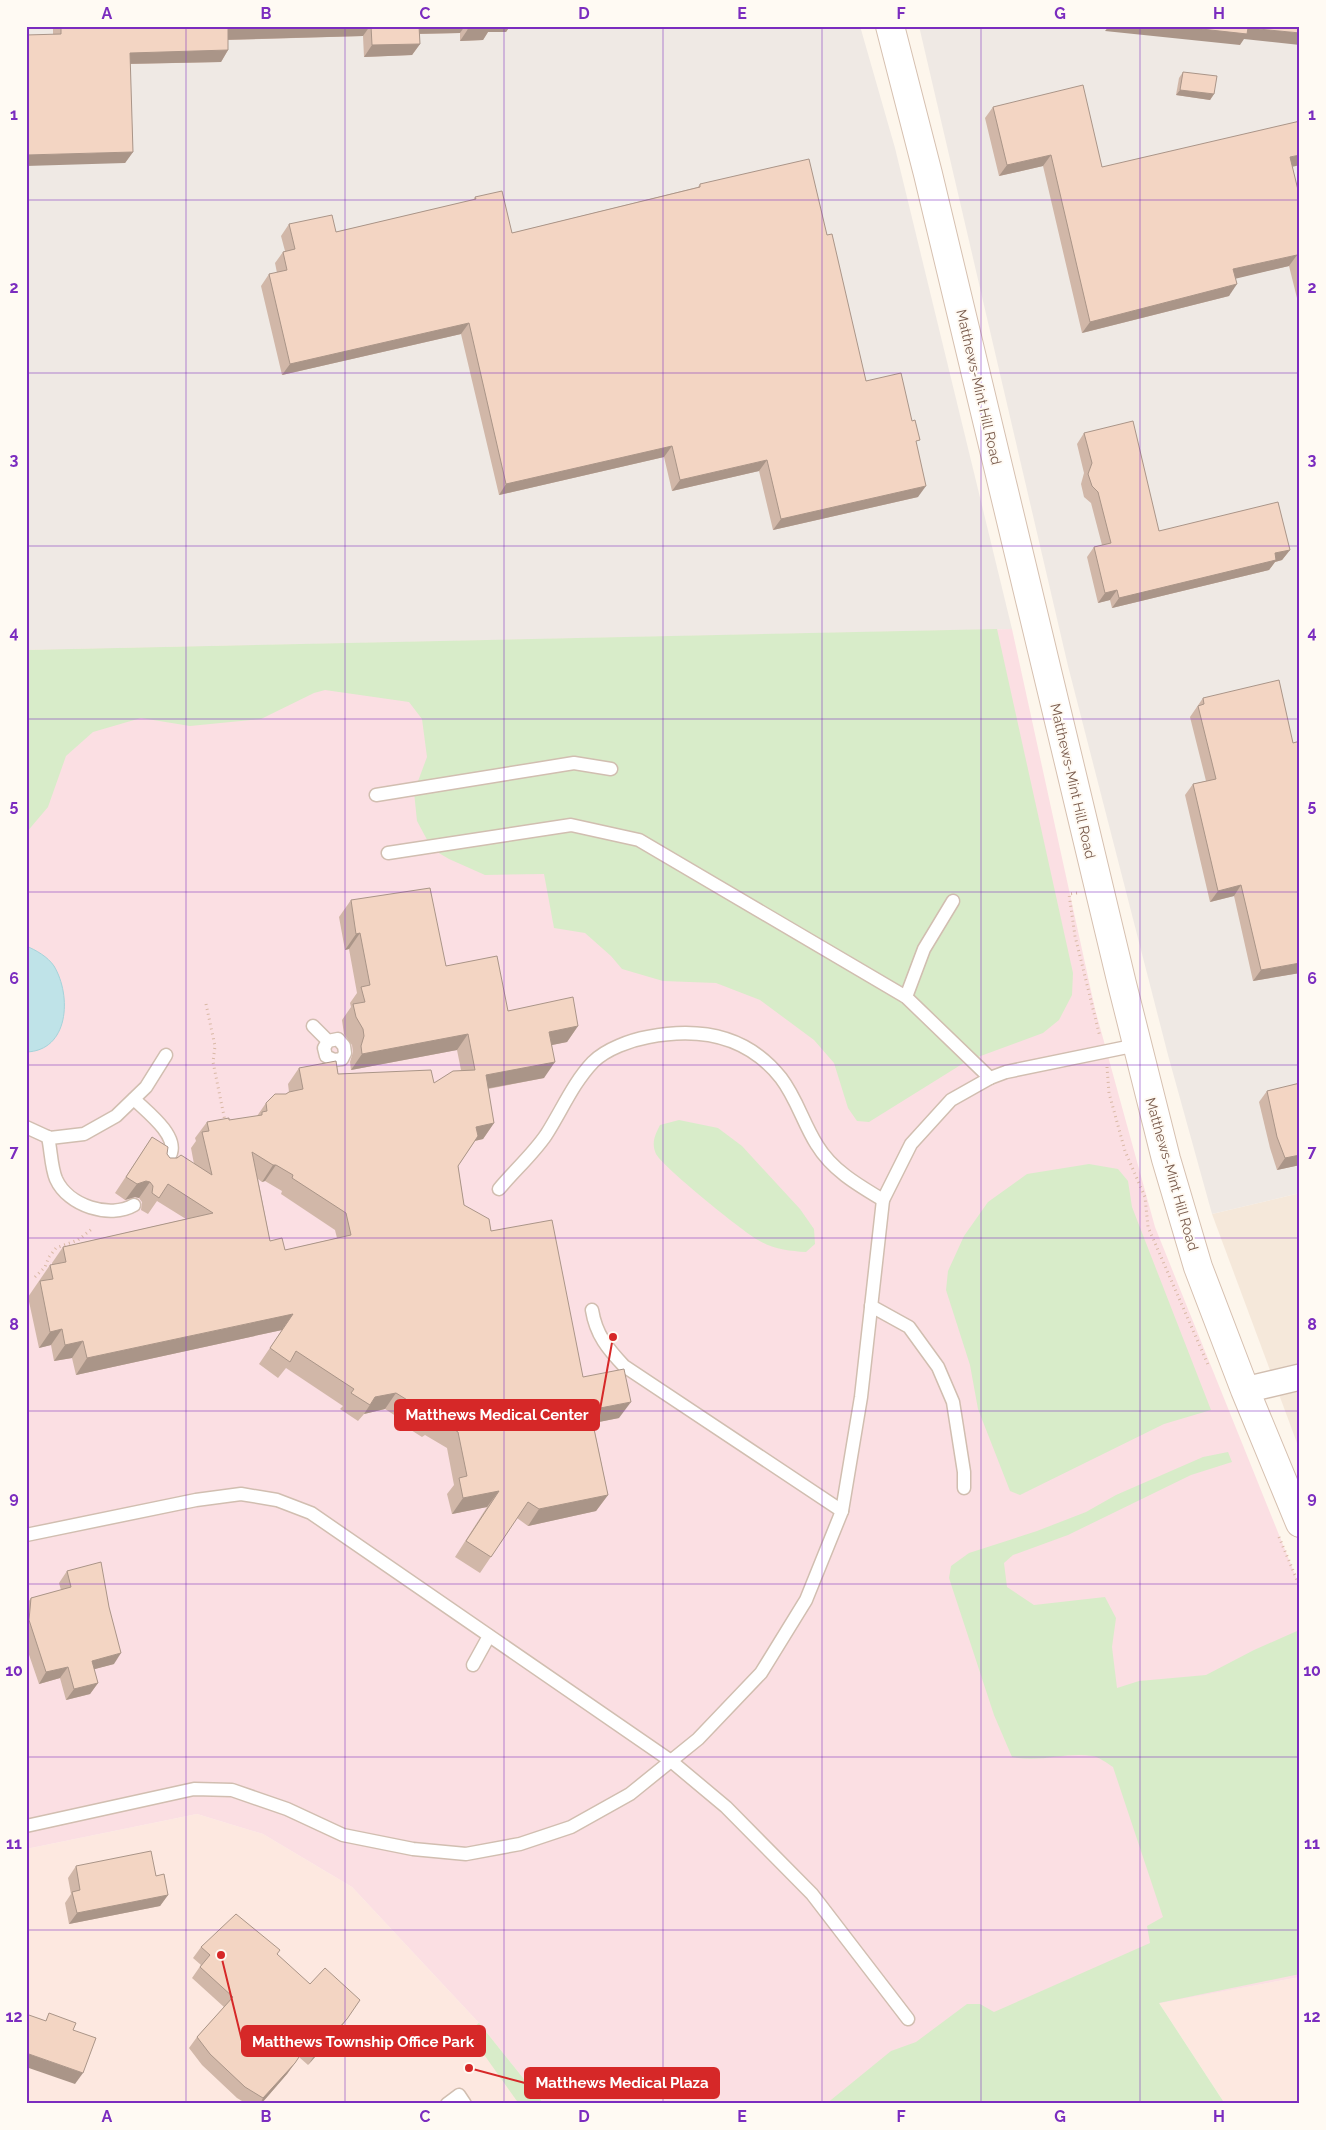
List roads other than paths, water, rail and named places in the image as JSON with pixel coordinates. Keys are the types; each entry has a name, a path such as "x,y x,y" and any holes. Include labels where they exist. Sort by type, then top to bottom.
{"main road":[{"name":"Matthews-Mint Hill Road","path":"890,26 928,174 1166,1159 1198,1267 1245,1390 1300,1523"}],"street":[{"path":"1245,1390 1300,1377"}],"lane":[{"path":"376,794 574,763 611,769"},
{"path":"388,853 571,824 639,840 906,997 990,1078"},
{"path":"906,997 924,949 953,901"},
{"path":"313,1026 328,1041"},
{"path":"499,1189 546,1136 572,1088 595,1060 628,1040 690,1032 710,1034 727,1039 761,1059 779,1076 794,1095 817,1145 828,1160 845,1177 883,1200"},
{"path":"26,1826 194,1789 232,1790 287,1809 343,1835 413,1849 466,1854 520,1844 571,1827 630,1794 698,1739 762,1673 806,1600 842,1511 861,1396 883,1200 911,1144 951,1100 990,1078 1006,1072 1137,1045"},
{"path":"26,1127 48,1137 62,1138 84,1134 116,1116 134,1099 146,1087 166,1055"},
{"path":"134,1099 167,1133 171,1141 171,1153 163,1167"},
{"path":"48,1137 56,1178 62,1189 71,1198 92,1208 115,1212 134,1206"},
{"path":"871,1306 909,1327 938,1367 953,1402 964,1472 964,1488"},
{"path":"592,1310 604,1346 624,1366 842,1511"},
{"path":"26,1535 196,1500 241,1494 277,1500 311,1513 671,1761 726,1807 812,1894 908,2019"},
{"path":"473,1665 489,1636"},
{"path":"447,2104 459,2096 465,2104"}],"water":[{"path":"26,946 41,954 54,966 60,978 64,1006 63,1020 59,1032 51,1042 40,1049 26,1052"}],"place":[{"name":"Matthews Medical Center","path":"613,1337"},
{"name":"Matthews Township Office Park","path":"221,1955"},
{"name":"Matthews Medical Plaza","path":"469,2068"}]}
